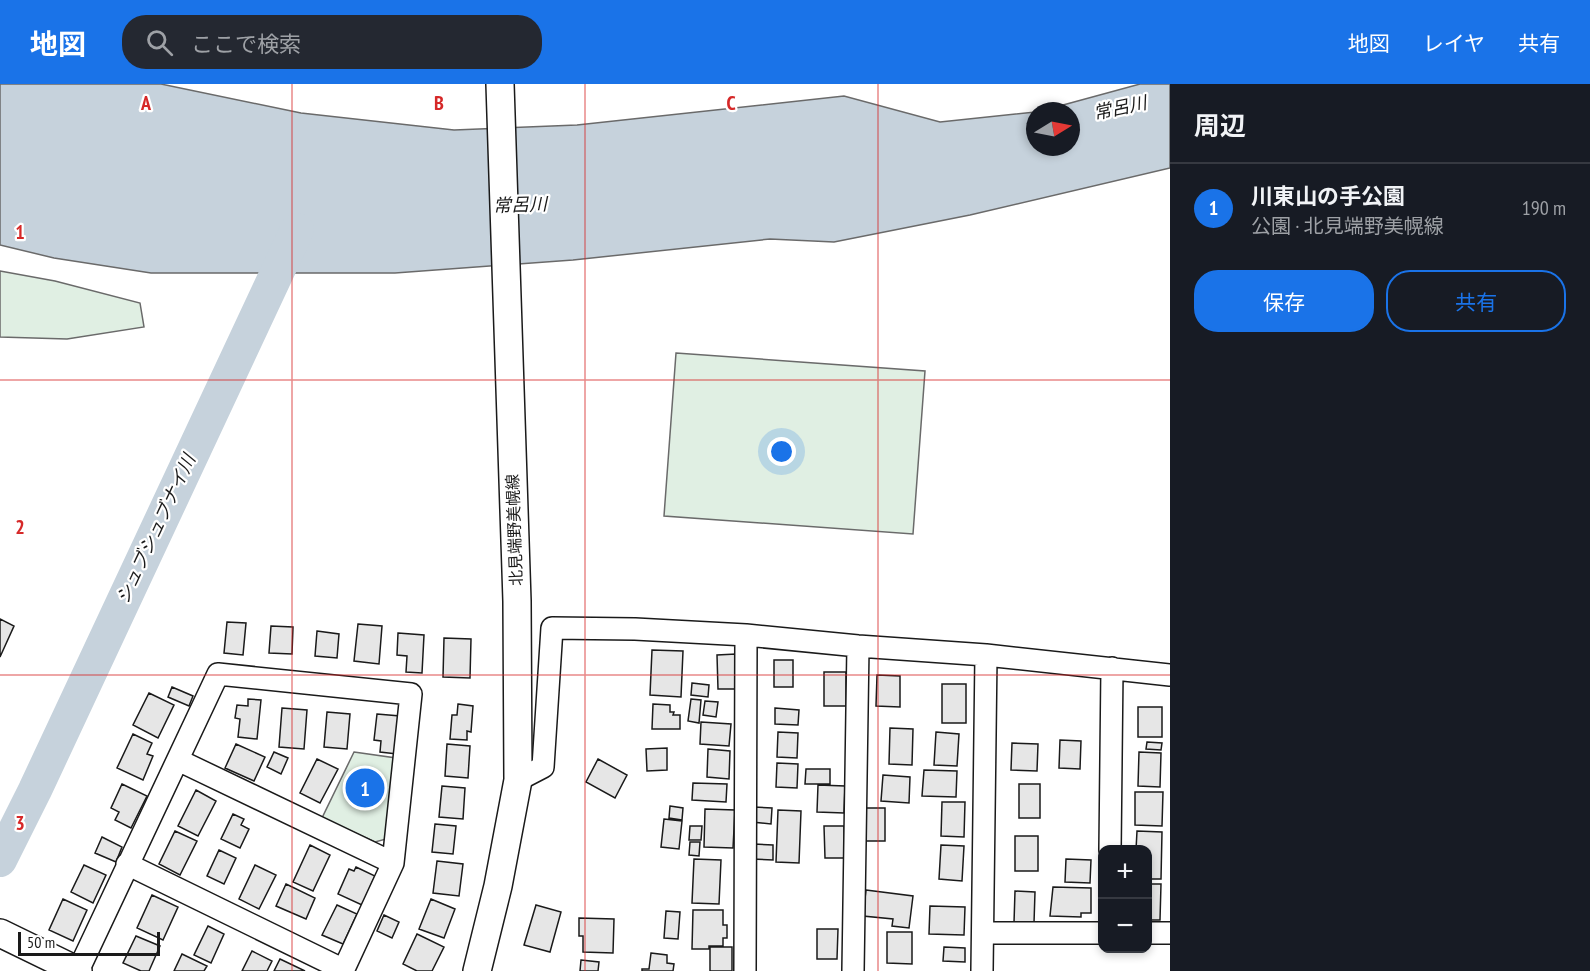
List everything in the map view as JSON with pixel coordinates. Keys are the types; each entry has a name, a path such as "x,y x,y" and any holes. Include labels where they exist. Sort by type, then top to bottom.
{"main road":[{"name":"北見端野美幌線","path":"477,971 498,886 518,780 516,573 500,84"},
{"path":"0,933 78,971"}],"street":[{"path":"518,780 543,767 552,628 635,629 746,635 986,655 1170,675"},
{"path":"745,971 746,635"},
{"path":"853,971 858,646"},
{"path":"982,971 986,655"},
{"path":"1110,845 1112,668"},
{"path":"78,971 127,864 218,674 411,694 393,863 344,970 127,864"},
{"path":"178,760 393,863"},
{"path":"984,933 1098,933"},
{"path":"1152,933 1170,933"}],"green space":[{"path":"0,271 55,281 140,303 144,327 67,339 0,337"},
{"path":"676,353 925,371 913,534 664,516"},
{"path":"354,752 396,758 390,838 375,842 322,818"}],"water":[{"name":"常呂川","path":"0,84 161,84 301,113 454,130 577,125 844,96 940,122 1026,113 1026,156 1080,156 1080,102 1074,102 1140,84 1170,84 1170,168 970,215 834,242 770,239 573,260 395,273 151,273 54,258 0,245"}],"building":[{"path":"0,619 14,626 0,657"},
{"path":"227,622 246,623 243,655 224,653"},
{"path":"358,624 382,626 379,664 354,661"},
{"path":"271,626 293,627 292,654 269,653"},
{"path":"317,631 339,634 337,658 315,656"},
{"path":"398,633 424,635 422,673 406,672 407,656 397,655"},
{"path":"444,638 471,639 470,678 443,677"},
{"path":"652,650 683,651 681,697 650,695"},
{"path":"736,654 737,689 718,689 717,655"},
{"path":"774,660 793,660 793,687 774,687"},
{"path":"824,672 846,672 846,706 824,706"},
{"path":"877,675 900,676 900,707 876,706"},
{"path":"692,683 709,685 708,697 691,695"},
{"path":"942,684 966,684 966,723 942,723"},
{"path":"172,687 193,696 189,706 168,697"},
{"path":"149,693 174,705 158,738 133,725"},
{"path":"248,699 261,700 257,739 238,737 240,719 235,718 237,705 248,706"},
{"path":"691,699 701,700 699,723 688,721"},
{"path":"705,701 718,702 716,717 703,715"},
{"path":"458,704 473,706 471,732 467,731 467,740 450,739 452,715 457,715"},
{"path":"653,704 670,705 670,712 674,712 673,715 680,715 680,729 652,729"},
{"path":"1138,707 1162,707 1162,737 1138,737"},
{"path":"282,708 307,710 304,749 279,747"},
{"path":"775,708 799,710 798,725 775,724"},
{"path":"327,712 350,714 347,749 324,747"},
{"path":"377,714 400,716 397,754 380,752 381,741 374,740"},
{"path":"701,722 731,724 729,746 700,744"},
{"path":"890,728 913,729 912,765 889,764"},
{"path":"778,732 798,733 797,758 777,757"},
{"path":"936,732 959,734 957,766 934,765"},
{"path":"133,734 152,743 147,754 153,756 143,780 117,768"},
{"path":"1060,740 1081,741 1080,769 1059,768"},
{"path":"1147,742 1162,743 1161,750 1146,749"},
{"path":"1012,743 1038,744 1037,771 1011,770"},
{"path":"236,744 265,757 254,781 225,768"},
{"path":"447,744 470,746 468,778 445,776"},
{"path":"667,748 667,770 647,771 646,749"},
{"path":"708,749 730,751 729,779 707,777"},
{"path":"274,752 288,758 281,774 267,767"},
{"path":"1139,752 1161,753 1160,787 1138,786"},
{"path":"317,759 338,769 320,803 300,793"},
{"path":"598,759 627,775 615,798 586,782"},
{"path":"777,763 798,764 797,788 776,787"},
{"path":"806,769 830,769 830,784 805,784"},
{"path":"924,770 957,771 956,797 922,796"},
{"path":"883,775 910,777 909,803 881,801"},
{"path":"693,783 727,784 726,802 692,800"},
{"path":"122,784 147,796 131,828 115,820 119,812 111,808"},
{"path":"1019,784 1040,784 1040,818 1019,818"},
{"path":"818,785 845,786 844,813 817,812"},
{"path":"442,786 465,788 463,819 439,817"},
{"path":"196,790 216,801 198,836 178,826"},
{"path":"1135,792 1163,792 1162,826 1135,825"},
{"path":"942,802 965,802 964,837 941,836"},
{"path":"670,806 683,808 682,820 669,818"},
{"path":"753,807 772,808 771,824 752,822"},
{"path":"864,808 885,808 885,841 864,841"},
{"path":"705,809 735,810 733,848 704,847"},
{"path":"778,810 801,811 799,863 776,862"},
{"path":"233,814 244,819 241,825 249,829 240,848 221,839"},
{"path":"664,819 682,821 679,849 661,847"},
{"path":"435,824 456,826 453,854 432,852"},
{"path":"690,826 702,826 701,840 689,840"},
{"path":"824,826 844,826 845,858 825,858"},
{"path":"175,831 197,841 180,875 159,864"},
{"path":"1137,831 1162,832 1161,879 1152,879 1152,845 1136,845"},
{"path":"1015,836 1038,836 1038,871 1015,871"},
{"path":"102,837 122,847 116,862 95,853"},
{"path":"690,842 700,842 699,856 689,855"},
{"path":"753,844 773,845 773,860 751,859"},
{"path":"310,845 330,855 313,891 293,882"},
{"path":"941,845 964,846 962,881 939,879"},
{"path":"219,850 236,858 224,884 207,876"},
{"path":"694,859 721,860 719,904 692,903"},
{"path":"1066,859 1091,860 1090,883 1065,882"},
{"path":"437,861 463,864 459,896 433,893"},
{"path":"84,865 106,875 93,903 71,892"},
{"path":"255,865 276,875 259,909 239,899"},
{"path":"356,867 375,876 362,905 338,894 349,869 354,871"},
{"path":"286,884 315,898 306,919 276,906"},
{"path":"1152,884 1161,884 1160,920 1152,920"},
{"path":"1053,887 1091,888 1091,913 1081,913 1081,917 1050,916"},
{"path":"866,890 913,896 909,928 892,926 893,919 863,916"},
{"path":"1015,891 1035,892 1034,923 1014,923"},
{"path":"152,895 178,907 163,940 137,928"},
{"path":"63,899 87,910 73,941 49,930"},
{"path":"431,899 455,909 444,938 419,929"},
{"path":"337,905 357,914 343,944 322,935"},
{"path":"536,905 561,912 550,952 524,945"},
{"path":"930,906 965,907 964,935 929,934"},
{"path":"693,910 723,910 723,925 727,925 727,938 723,938 723,946 692,949"},
{"path":"666,911 680,912 678,939 664,938"},
{"path":"384,915 399,922 392,938 377,931"},
{"path":"579,918 614,919 613,953 583,952 583,936 579,936"},
{"path":"208,926 224,934 211,963 194,955"},
{"path":"817,929 838,929 837,959 817,959"},
{"path":"887,932 912,932 912,964 887,963"},
{"path":"417,934 444,947 432,971 417,971 403,964"},
{"path":"136,936 160,946 149,971 141,971 123,963"},
{"path":"710,947 732,947 732,971 710,971"},
{"path":"944,947 965,948 965,962 943,961"},
{"path":"252,951 272,961 267,971 242,971"},
{"path":"651,953 667,955 667,963 674,964 673,971 642,971 642,969 649,969"},
{"path":"182,954 207,966 204,971 174,971"},
{"path":"280,959 305,971 274,971"},
{"path":"581,960 599,962 598,971 580,971"}],"waterway":[{"name":"シュブシュブナイ川","path":"0,860 35,790 297,230"}],"place":[{"name":"川東山の手公園","path":"365,788"}]}
